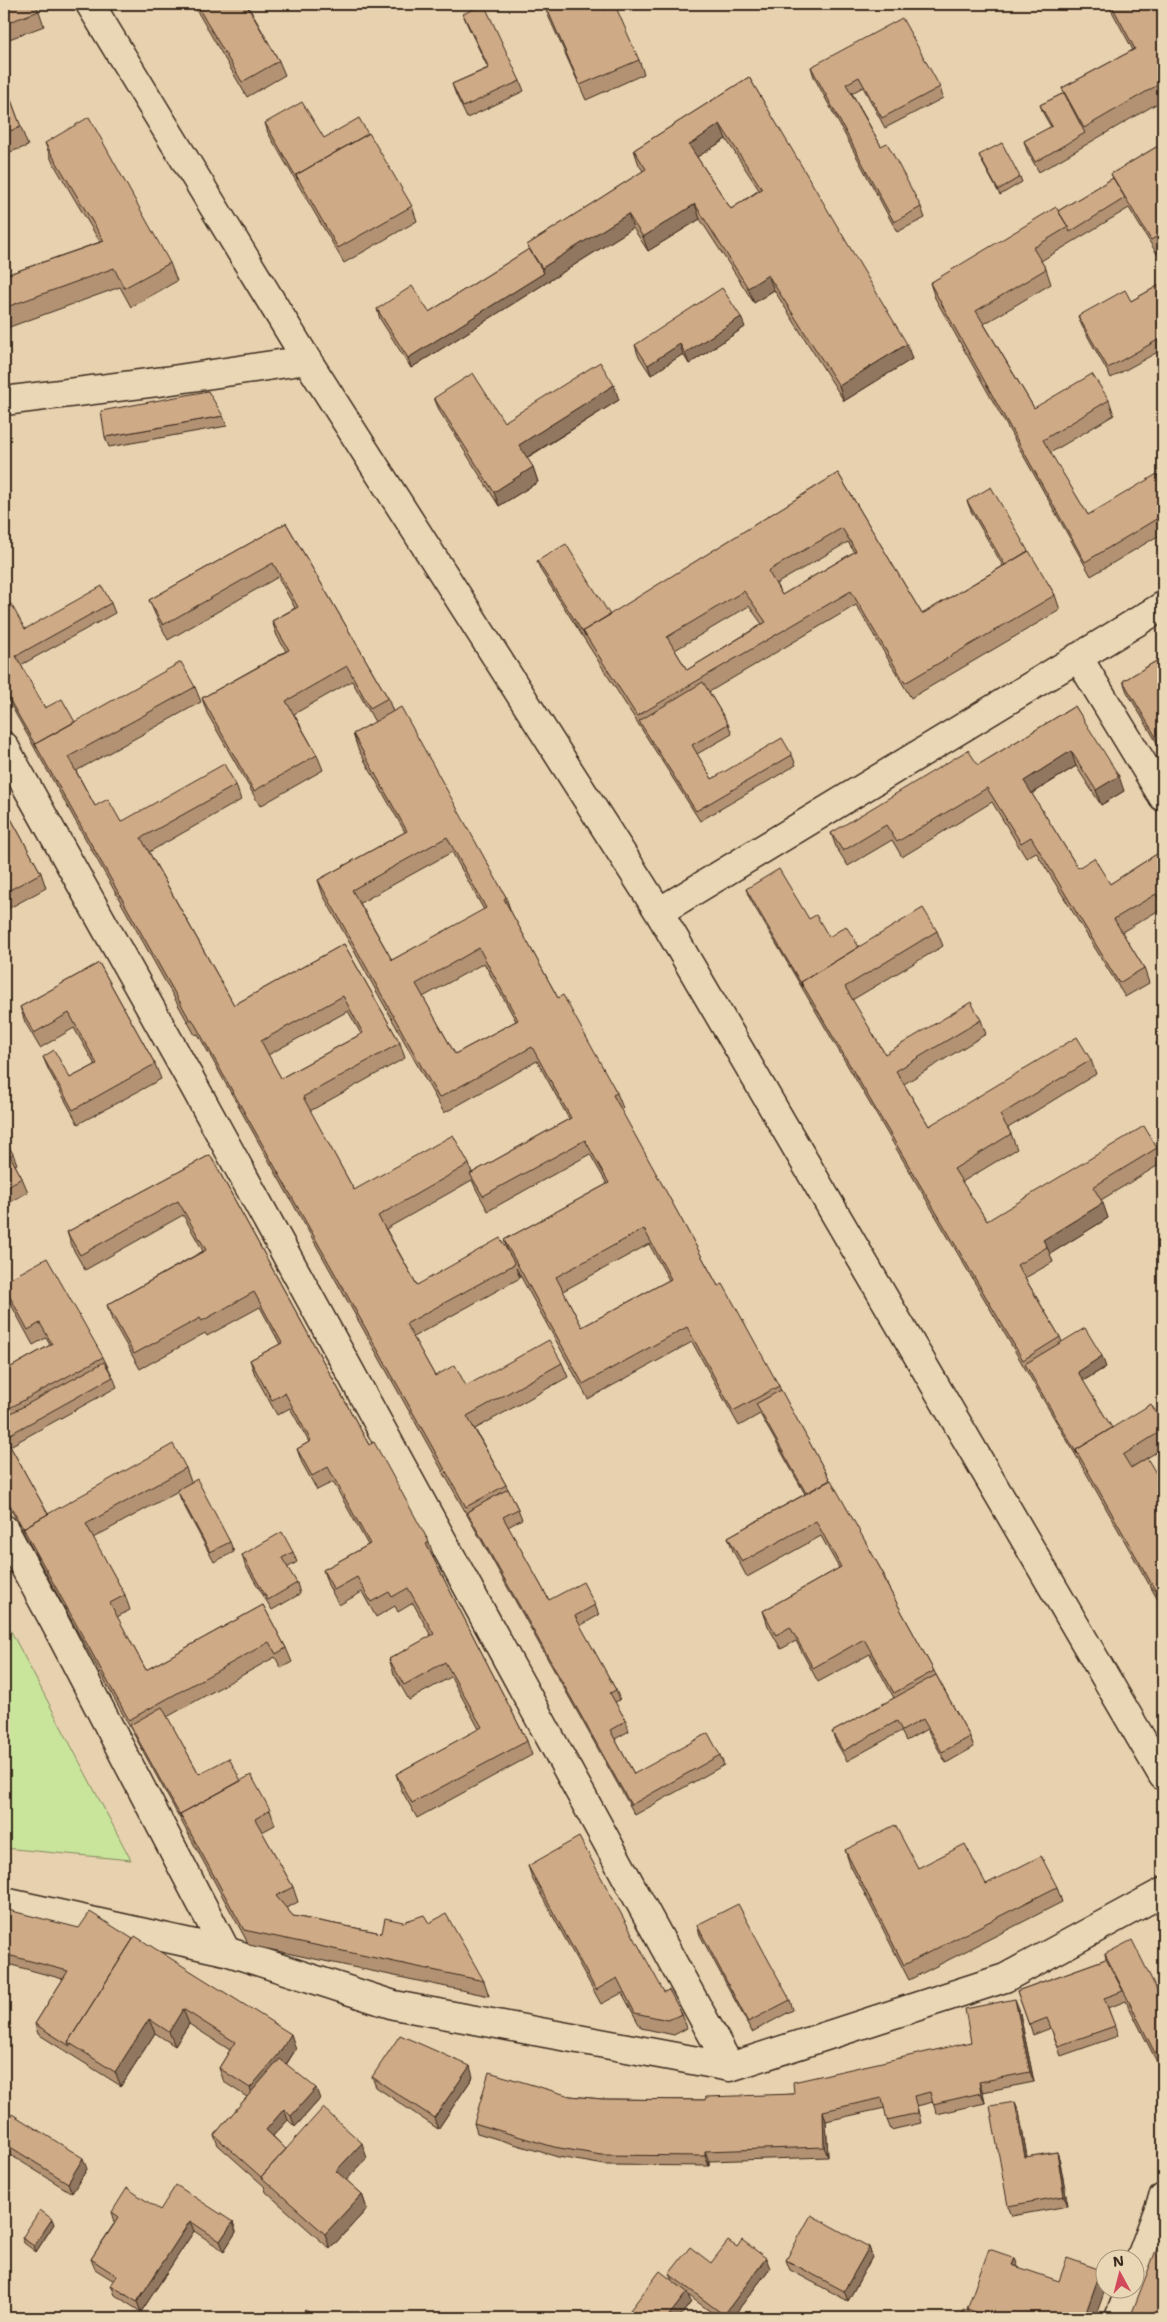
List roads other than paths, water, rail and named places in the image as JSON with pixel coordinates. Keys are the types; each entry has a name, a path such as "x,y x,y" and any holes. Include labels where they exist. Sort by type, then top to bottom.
{"street":[{"path":"90,4 307,360 659,912 1163,1776"},
{"path":"4,401 165,381 307,360"},
{"path":"659,912 1163,606"},
{"path":"1078,657 1163,797"},
{"path":"4,746 194,1086 730,2067"},
{"path":"4,1529 59,1629 226,1951"},
{"path":"4,1902 226,1951 394,2005 730,2067 1005,1978 1163,1892"},
{"path":"1144,2250 1163,2198"},
{"path":"1119,2318 1126,2300"}]}
